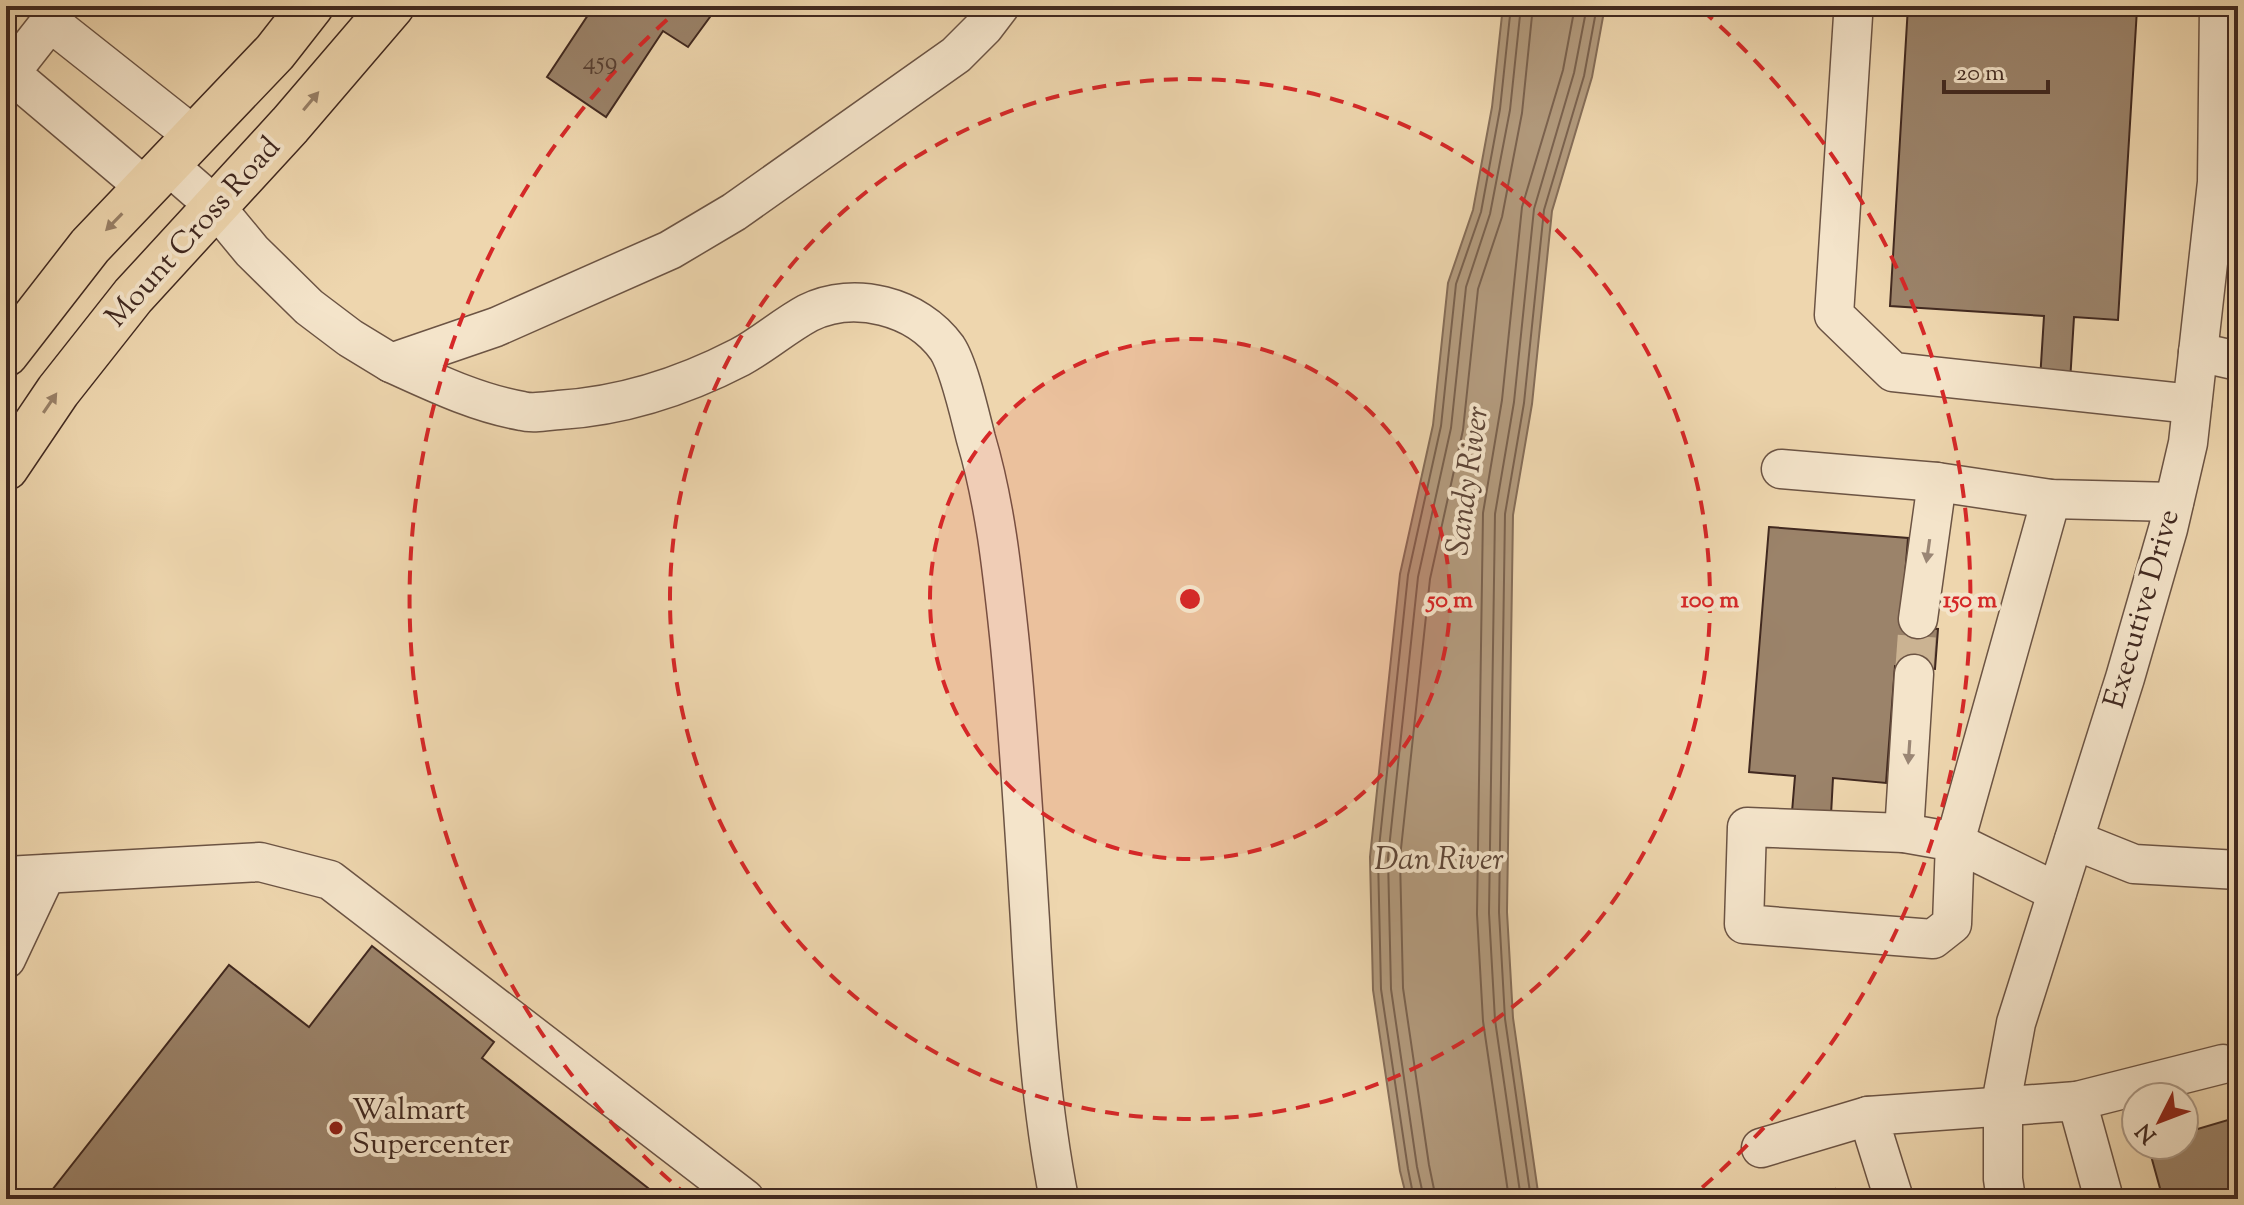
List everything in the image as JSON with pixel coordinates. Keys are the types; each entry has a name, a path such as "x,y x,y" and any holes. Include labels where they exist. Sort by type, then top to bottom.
{"main road":[{"name":"Mount Cross Road","path":"6,354 90,246 275,52 311,6"},
{"name":"Mount Cross Road","path":"6,468 58,391 133,296 290,125 392,6"}],"street":[{"path":"391,363 496,327 670,250 734,212 956,55 1000,6"},
{"path":"1851,6 1853,16 1834,315 1893,372 2192,404"},
{"name":"Executive Drive","path":"2006,1199 2003,1179 2003,1093 2016,1023 2125,678 2188,443 2217,182 2219,6"},
{"path":"169,163 95,145 10,73 50,22 169,163 214,205 252,251 309,307 350,338 391,363 451,391 525,412 594,408 664,391 693,380 745,355 814,310 843,303 873,304 902,312 928,328 948,350 985,468 1000,554 1019,733 1037,1047 1059,1199"},
{"path":"2198,352 2238,361"},
{"path":"1781,469 1937,482 2051,499 2174,502"},
{"path":"1918,619 1937,482"},
{"path":"2051,499 1955,842 1952,924 1933,939 1744,924 1747,827 1904,833 1955,842 2057,892"},
{"path":"1904,833 1914,674"},
{"path":"2074,840 2134,864 2238,870"},
{"path":"6,876 260,862 330,880 745,1199"},
{"path":"6,959 46,874"},
{"path":"1761,1148 1868,1116 2077,1101 2223,1064"},
{"path":"2077,1101 2104,1199"},
{"path":"1868,1116 1894,1199"},
{"path":"2113,1199 2128,1199"}],"water":[{"name":"Dan River","path":"1503,6 1605,6 1592,77 1552,211 1532,404 1513,515 1507,912 1513,1018 1539,1199 1407,1199 1400,1171 1373,990 1370,857 1400,574 1433,425 1448,283 1473,210 1492,107"}],"building":[{"path":"594,6 718,6 688,47 663,31 606,117 547,77"},
{"path":"1908,6 2103,6 2137,9 2118,320 2074,317 2070,382 2040,380 2044,316 1890,306"},
{"path":"1769,527 1908,538 1901,626 1938,629 1935,669 1895,666 1886,783 1833,778 1831,815 1792,812 1795,776 1749,772"},
{"name":"Walmart Supercenter","path":"372,946 494,1042 482,1058 662,1199 45,1199 229,965 309,1027"},
{"path":"2238,1117 2238,1199 2163,1199 2152,1161 2200,1161 2200,1128"},
{"path":"1835,1189 1838,1199 1795,1199"}],"tunnel":[{"path":"1914,674 1918,619"}],"place":[{"name":"Walmart Supercenter","path":"336,1128"}],"water label":[{"name":"Sandy River","path":"1469,481"}]}
